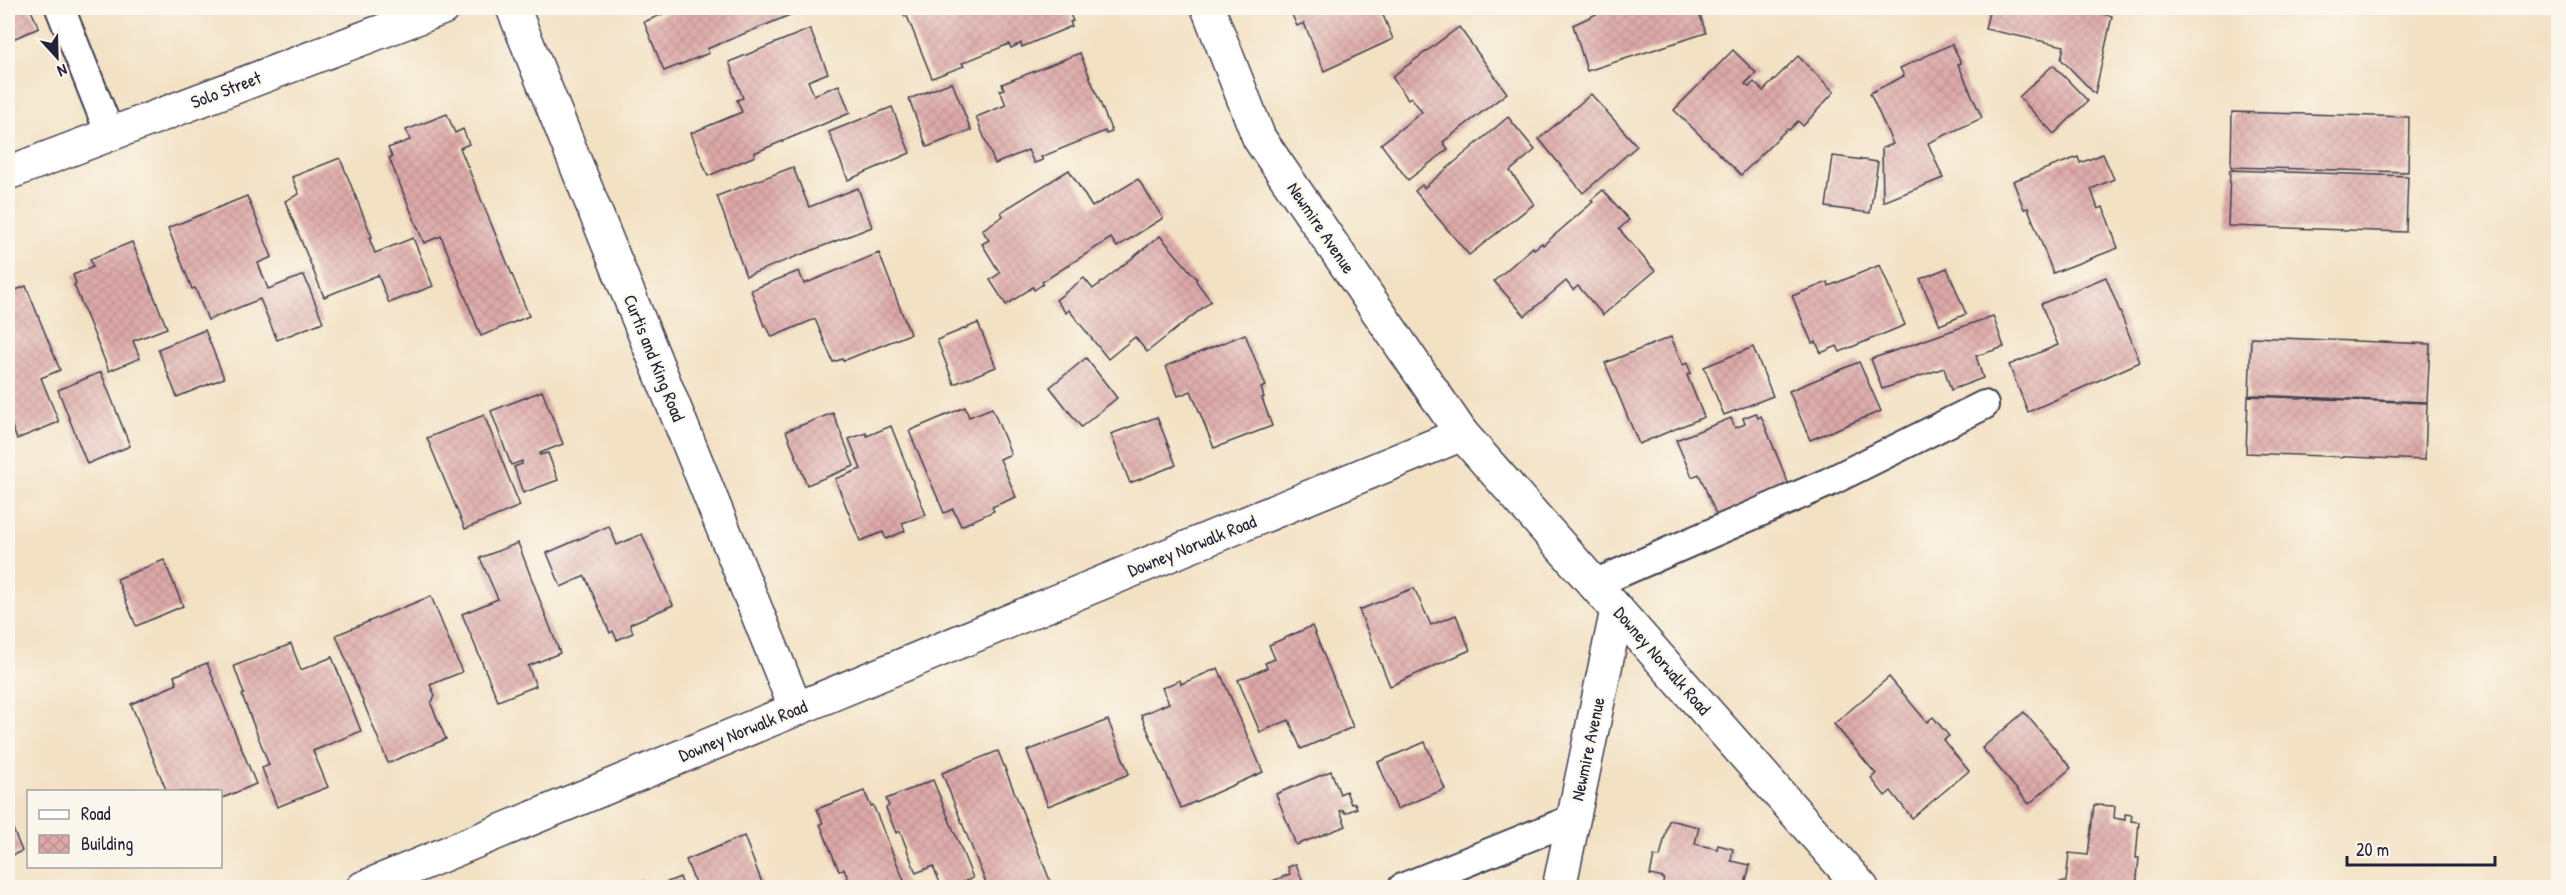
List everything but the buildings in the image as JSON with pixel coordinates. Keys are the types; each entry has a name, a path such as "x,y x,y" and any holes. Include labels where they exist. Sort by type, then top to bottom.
{"street":[{"name":"Solo Street","path":"8,173 444,8"},
{"name":"Curtis and King Road","path":"513,8 796,709"},
{"name":"Newmire Avenue","path":"1208,8 1259,138 1462,434"},
{"name":"Downey Norwalk Road","path":"363,888 1462,434 1862,888"},
{"name":"Newmire Avenue","path":"1558,888 1617,610"}],"lane":[{"path":"60,8 110,134"},
{"path":"1594,584 1827,483 1984,405"},
{"path":"1402,888 1573,819"}]}
